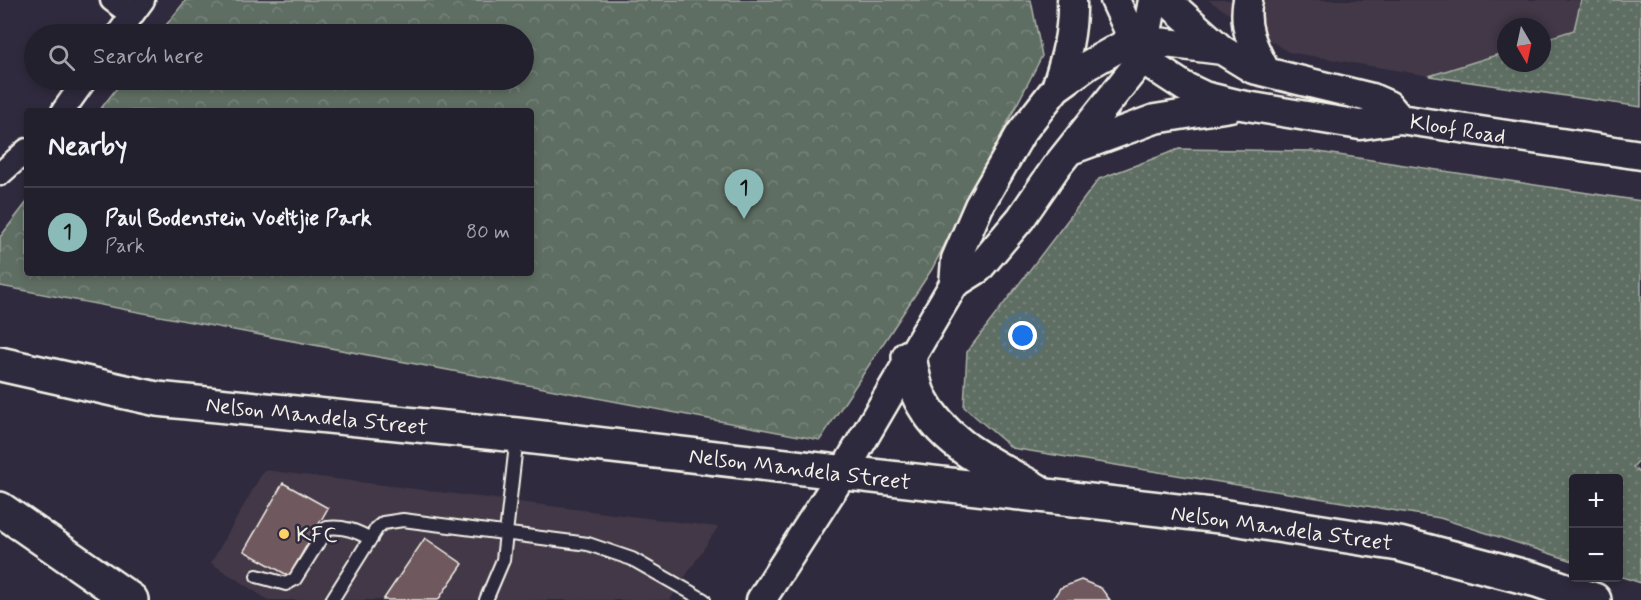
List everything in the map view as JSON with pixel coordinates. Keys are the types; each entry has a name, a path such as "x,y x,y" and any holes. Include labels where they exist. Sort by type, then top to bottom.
{"main road":[{"path":"909,357 919,397 935,422 959,447 1047,497"},
{"name":"Nelson Mandela Street","path":"0,364 157,399 517,435 1220,516 1399,544 1537,580 1594,600"},
{"path":"0,509 131,600"}],"street":[{"path":"112,0 137,8 125,24"},
{"path":"1056,88 1069,47 1073,24 1072,0"},
{"path":"1115,0 1141,47 1185,87 1204,96 1241,105 1360,125 1400,119"},
{"path":"761,600 843,473 909,357 954,284 978,269 1021,218 1141,47 1153,0"},
{"name":"Kloof Road","path":"1166,0 1222,50 1253,69 1372,98 1388,105 1400,119 1641,155"},
{"path":"1248,0 1246,19 1248,33 1266,72"},
{"path":"954,284 956,259 979,206 1021,133 1056,88 1088,65 1141,47 1222,50"},
{"path":"65,108 79,90"},
{"path":"1070,151 1155,119 1241,105"},
{"path":"0,174 24,153"}],"lane":[{"path":"486,600 498,574 506,532 517,435"},
{"path":"332,600 383,523 404,520 588,544 615,551 704,600"},
{"path":"257,576 286,584 295,579 327,528 339,526 354,530 371,539"}],"shaded area":[{"path":"1208,0 1581,0 1574,30 1551,37 1551,18 1497,18 1497,55 1429,76 1288,52"},
{"path":"264,470 718,527 670,600 268,600 211,563"}],"green space":[{"path":"186,0 1031,0 1042,56 932,269 820,440 0,286 0,237 24,206 24,276 534,276 534,108 101,108 115,90 534,90 534,24 167,24"},
{"path":"1581,0 1641,0 1641,107 1429,76 1497,55 1497,72 1551,72 1551,37 1574,30"},
{"path":"1179,149 1312,151 1641,201 1641,458 1633,467 1641,474 1641,583 1623,577 1623,474 1569,474 1569,560 1440,518 1012,448 964,407 967,352 1099,179"}],"building":[{"path":"283,483 328,508 289,576 244,551"},
{"path":"425,538 463,564 438,600 383,600"},
{"path":"1081,580 1101,588 1110,600 1052,600 1060,588"}],"place":[{"name":"Paul Bodenstein Voëltjie Park","path":"744,219"},
{"name":"KFC","path":"284,534"}]}
